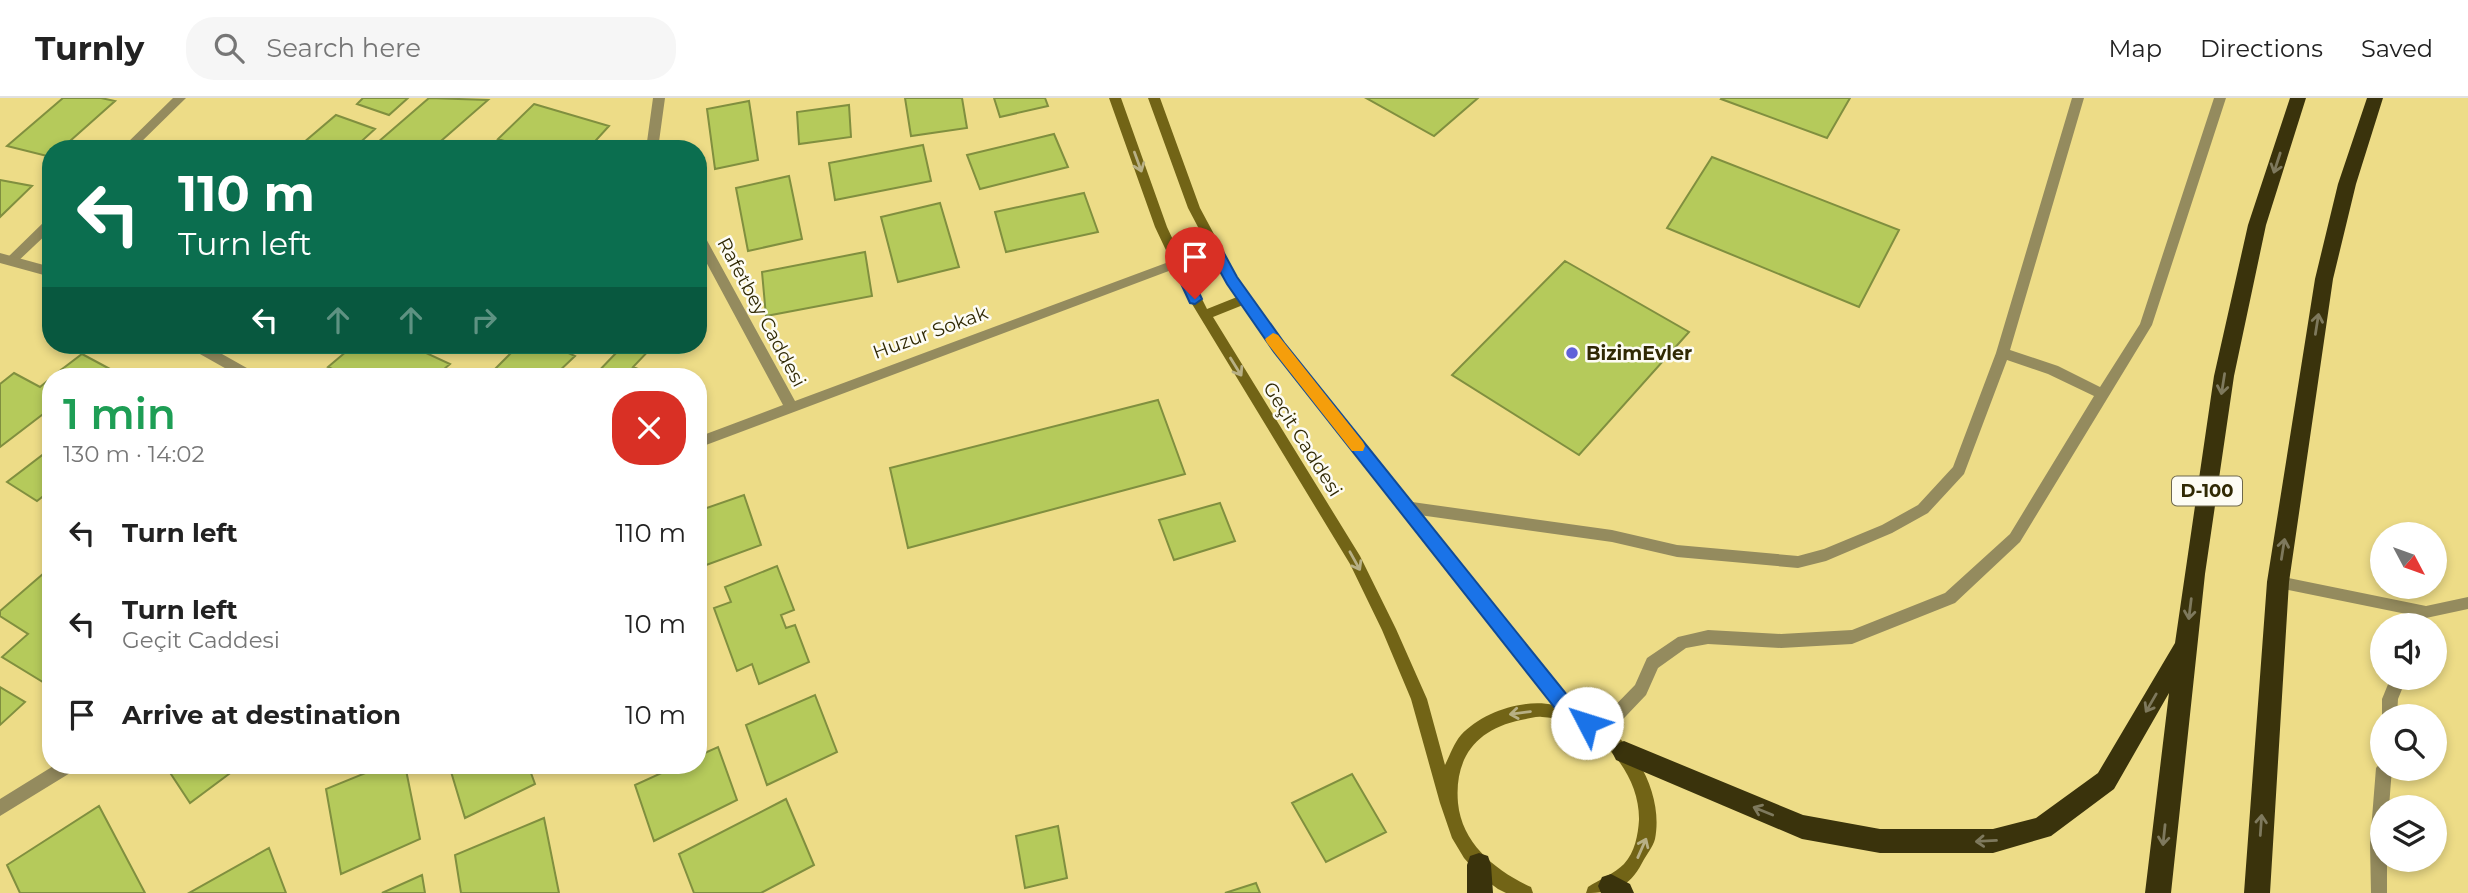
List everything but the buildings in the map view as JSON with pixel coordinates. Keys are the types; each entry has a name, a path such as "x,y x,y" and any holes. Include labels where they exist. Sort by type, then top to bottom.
{"highway":[{"name":"D-100","path":"2158,893 2185,644 2224,376 2257,225 2298,98"},
{"path":"2257,893 2278,582 2324,279 2347,184 2375,98"},
{"path":"1624,752 1802,827 1880,841 1993,841 2042,828 2106,781 2185,644"}],"main road":[{"name":"Geçit Caddesi","path":"1115,98 1161,227 1204,315 1355,560 1389,629 1419,699 1458,836 1490,883"},
{"name":"Geçit Caddesi","path":"1154,98 1194,208 1214,248 1245,299 1280,348 1405,507 1573,716"},
{"path":"1178,262 1214,248"},
{"path":"1204,315 1245,299"},
{"path":"1448,803 1451,771 1464,743 1485,724 1512,713 1542,710 1573,716 1601,731 1624,752 1642,780 1649,810 1646,840 1633,866 1609,891"},
{"path":"1490,883 1525,893"}],"street":[{"path":"136,140 180,98"},
{"path":"653,140 659,98"},
{"path":"1405,507 1612,537 1677,551 1798,562 1826,555 1887,529 1923,509 1959,470 2003,353 2078,98"},
{"path":"1601,731 1641,690 1652,663 1683,642 1707,637 1782,641 1852,637 1950,598 2015,538 2146,325 2220,98"},
{"path":"5,259 42,229"},
{"name":"Rafetbey Caddesi","path":"707,251 792,407"},
{"path":"5,259 42,269"},
{"name":"Huzur Sokak","path":"707,440 1178,262"},
{"path":"2003,353 2053,370 2102,394"},
{"path":"211,354 235,368"},
{"path":"2278,582 2404,613"},
{"path":"2439,613 2468,603"},
{"path":"0,808 55,774"},
{"path":"2379,893 2378,843 2383,781"}],"slow traffic":[{"path":"1273,339 1357,446"}],"place":[{"name":"BizimEvler","path":"1572,353"}],"route":[{"path":"1195,299 1178,262 1214,248 1232,280 1280,348 1573,716 1587,723"}]}
